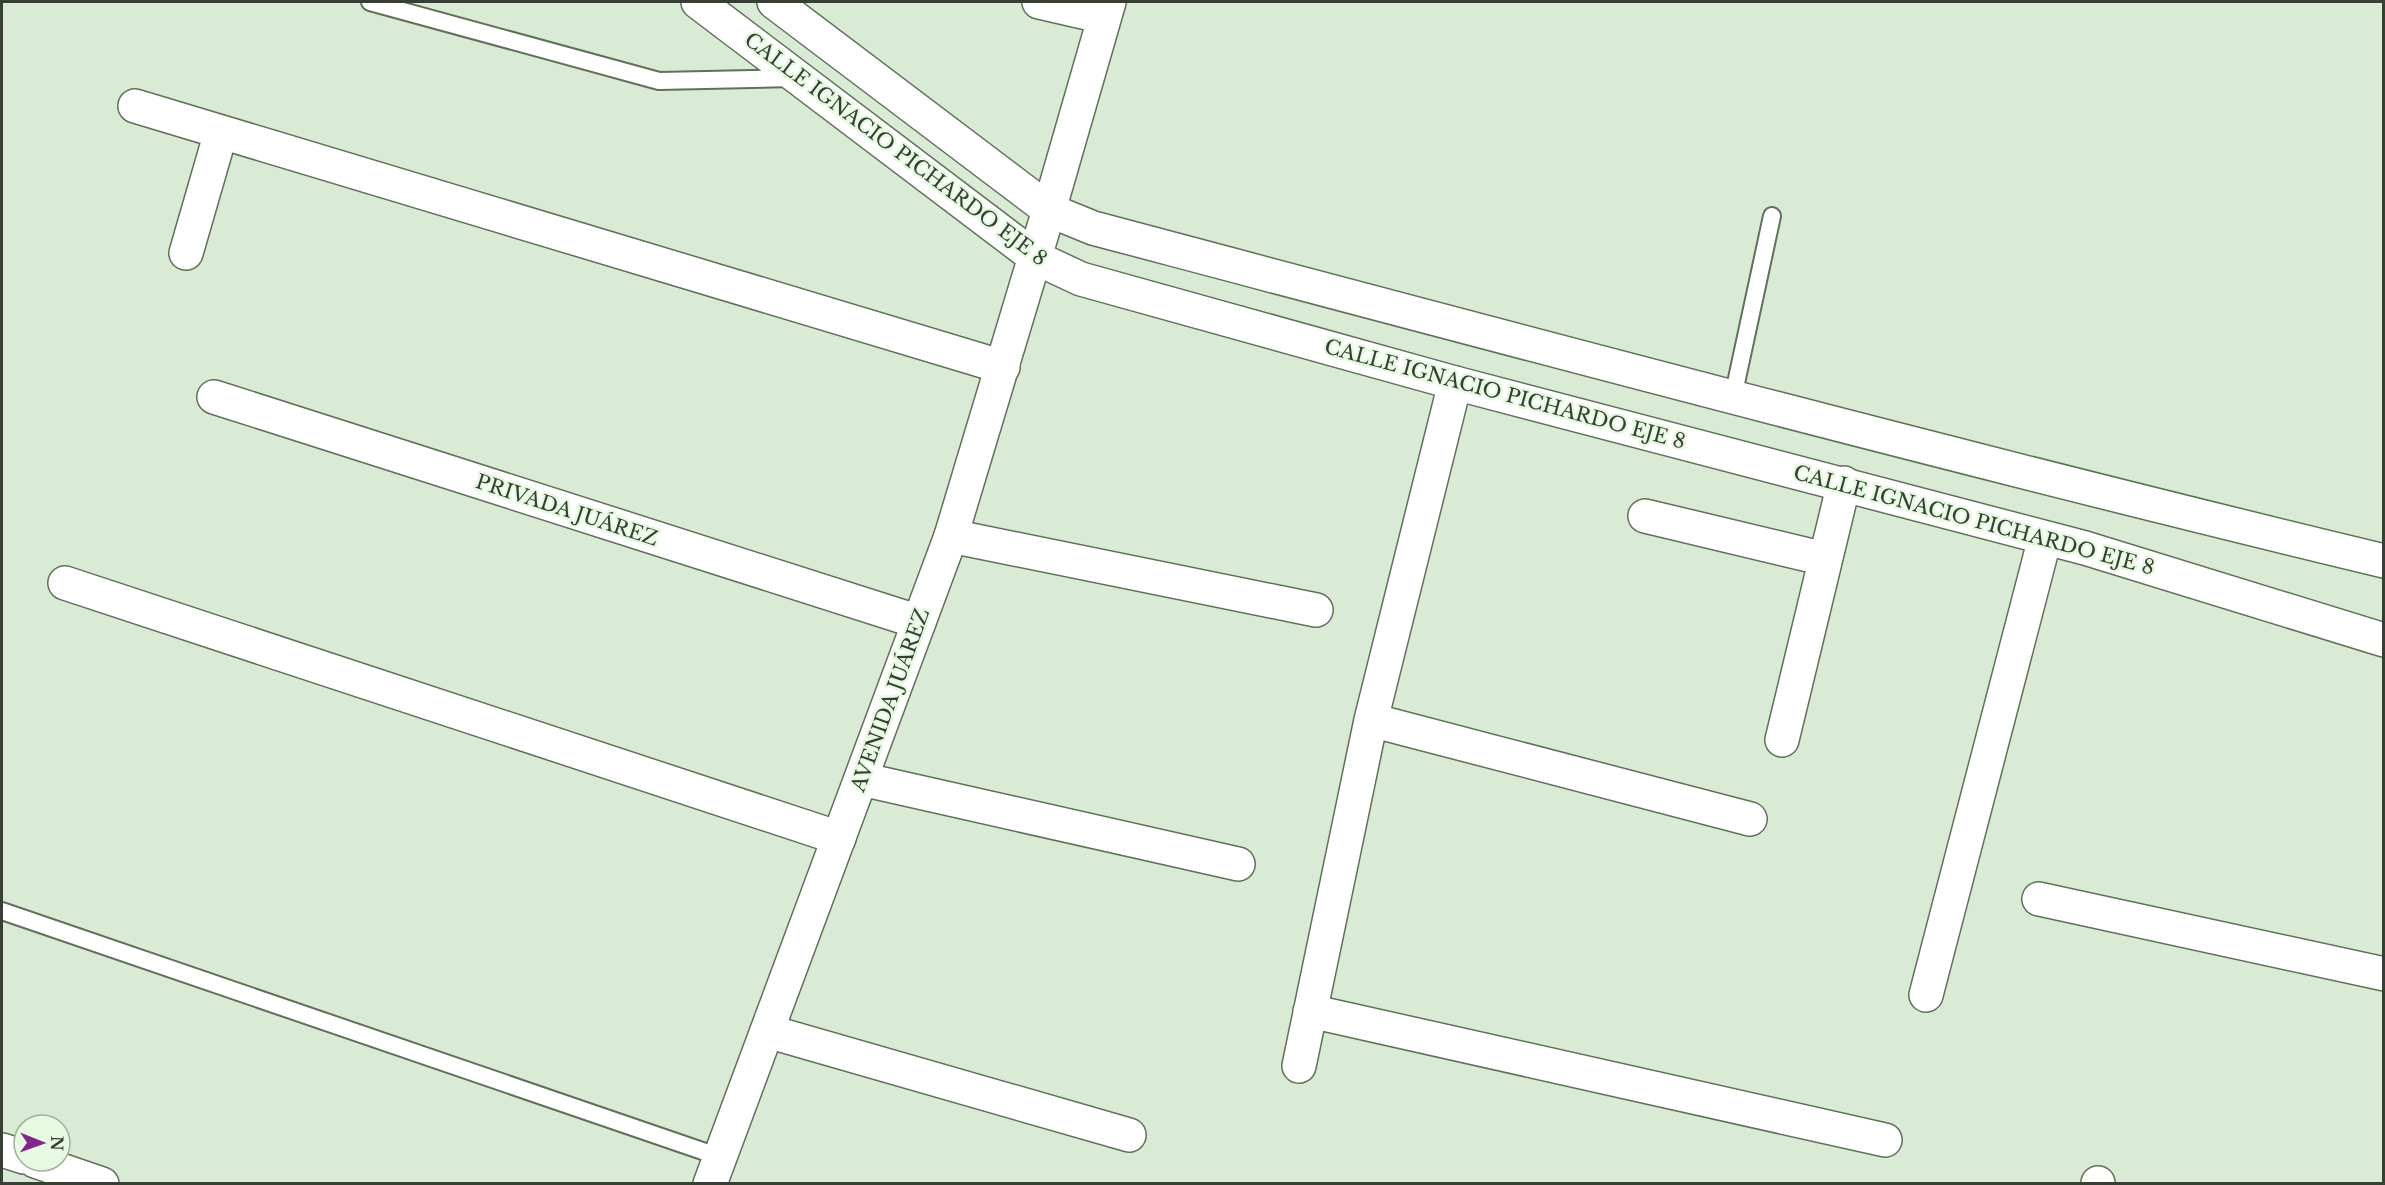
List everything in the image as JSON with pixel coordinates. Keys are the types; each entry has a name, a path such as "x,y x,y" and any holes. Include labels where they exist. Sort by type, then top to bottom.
{"street":[{"name":"CALLE IGNACIO PICHARDO EJE 8","path":"698,2 1036,258 1081,279 1455,383 1844,483 2046,538 2384,640"},
{"path":"774,2 1049,210 1093,228 1733,397 2017,468 2097,492 2384,561"},
{"path":"1040,2 1107,9"},
{"name":"AVENIDA JUÁREZ","path":"715,1170 951,536 1036,258 1107,9"},
{"path":"135,106 1003,367"},
{"path":"186,253 221,132"},
{"path":"1299,1066 1371,720 1455,383"},
{"name":"PRIVADA JUÁREZ","path":"214,397 919,622"},
{"path":"1782,740 1844,483"},
{"path":"1645,516 1826,559"},
{"path":"951,536 1316,610"},
{"path":"1926,994 2030,590 2046,538"},
{"path":"65,583 839,838"},
{"path":"1371,720 1750,819"},
{"path":"861,779 1238,864"},
{"path":"2039,899 2384,974"},
{"path":"1310,1011 1885,1140"},
{"path":"767,1031 1130,1135"},
{"path":"70,1173 102,1184"}],"lane":[{"path":"370,2 659,81 798,78"},
{"path":"1733,397 1772,216"},
{"path":"2,911 715,1170"}]}
